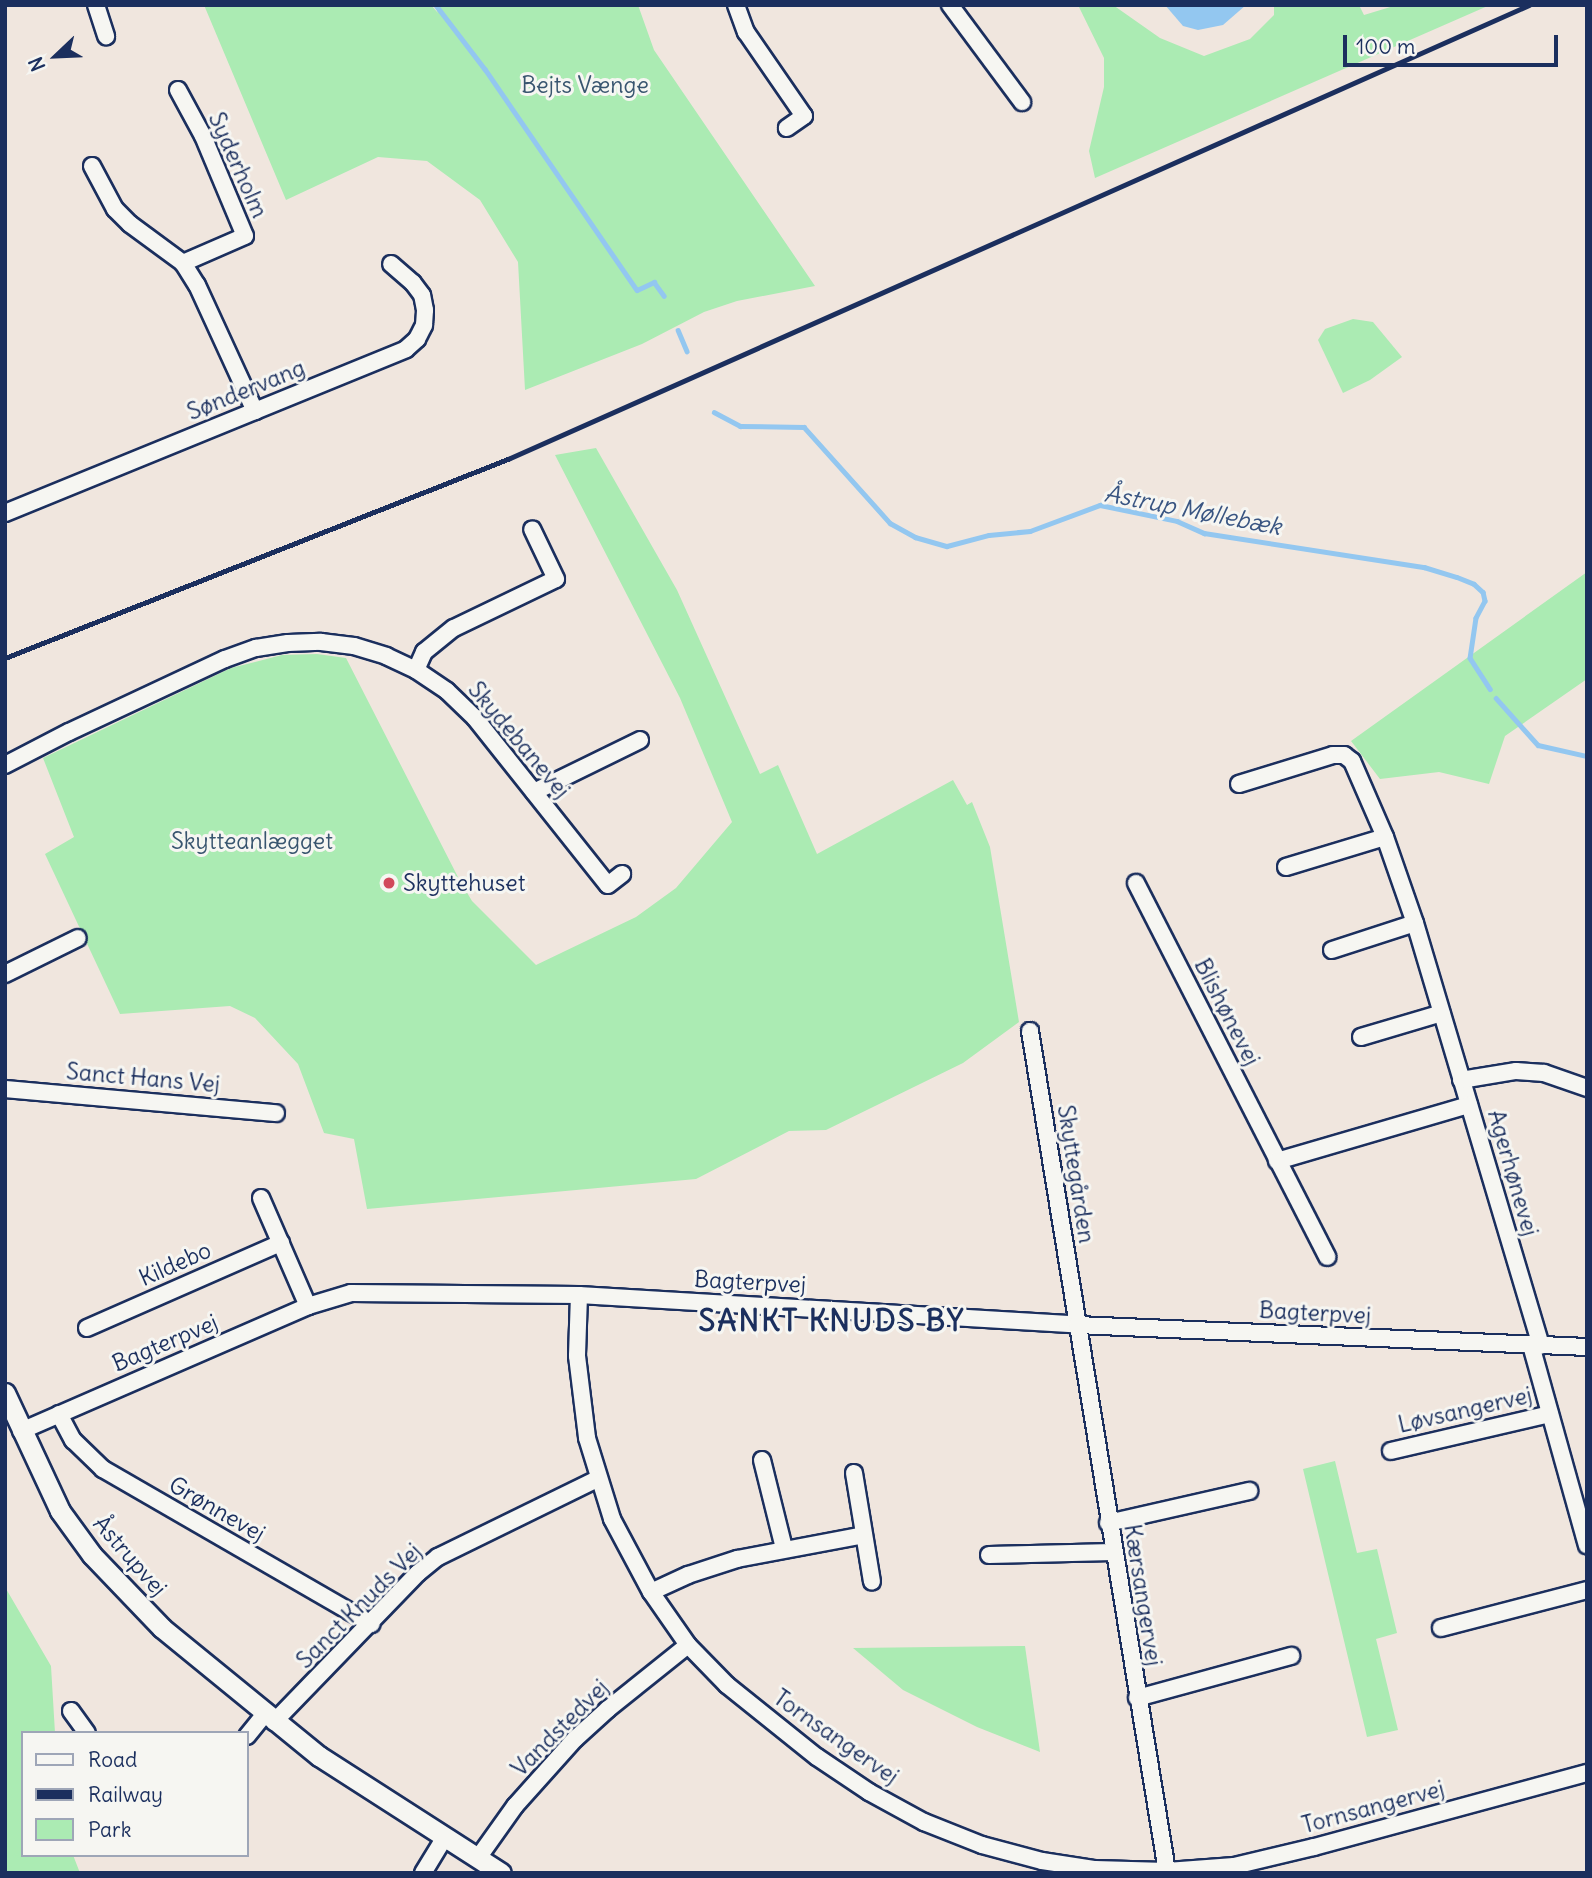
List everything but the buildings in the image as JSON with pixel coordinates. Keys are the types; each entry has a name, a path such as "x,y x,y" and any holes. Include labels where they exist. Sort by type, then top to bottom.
{"street":[{"path":"96,5 106,36"},
{"path":"736,5 746,32 804,117 787,128"},
{"path":"950,5 1022,102"},
{"name":"Syderholm","path":"178,90 203,136 245,236 183,263"},
{"path":"92,166 114,209 183,263 197,285 255,411"},
{"name":"Søndervang","path":"5,513 405,349 417,339 425,318 422,295 413,283 391,264"},
{"path":"415,670 424,652 454,628 556,579 532,529"},
{"name":"Skydebanevej","path":"5,765 199,669 256,648 299,642 354,646 386,656 415,670 447,691 475,718 608,885 622,874"},
{"path":"534,792 640,740"},
{"name":"Agerhønevej","path":"1239,784 1333,755 1344,755 1352,761 1385,837 1415,923 1536,1346 1550,1414 1587,1545"},
{"path":"1286,867 1385,837"},
{"name":"Blishønevej","path":"1136,883 1327,1257"},
{"path":"1332,950 1415,923"},
{"path":"5,974 78,938"},
{"path":"1361,1037 1441,1013"},
{"name":"Skyttegården","path":"1030,1031 1077,1325"},
{"path":"1461,1080 1516,1070 1544,1073 1587,1088"},
{"name":"Sanct Hans Vej","path":"5,1089 276,1113"},
{"path":"1277,1161 1469,1105"},
{"path":"261,1198 308,1306"},
{"name":"Kildebo","path":"87,1328 281,1243"},
{"name":"Bagterpvej","path":"21,1431 308,1306 351,1293 579,1295 1077,1325 1587,1347"},
{"name":"Tornsangervej","path":"579,1295 577,1356 580,1398 597,1479 630,1558 651,1592 688,1645 727,1685 817,1757 869,1792 924,1822 982,1844 1042,1861 1095,1869 1167,1871 1234,1866 1587,1773"},
{"name":"Kærsangervej","path":"1077,1325 1167,1871"},
{"name":"Åstrupvej","path":"5,1393 60,1511 92,1555 162,1628 269,1718 374,1793 501,1873"},
{"name":"Grønnevej","path":"60,1414 73,1440 103,1469 371,1624"},
{"name":"Løvsangervej","path":"1391,1451 1550,1414"},
{"path":"762,1460 785,1548"},
{"path":"854,1473 872,1582"},
{"name":"Sanct Knuds Vej","path":"269,1718 371,1624 418,1573 438,1557 597,1479"},
{"path":"1108,1523 1249,1491"},
{"path":"651,1592 688,1575 785,1548 864,1535"},
{"path":"989,1555 1113,1552"},
{"path":"1441,1628 1587,1590"},
{"name":"Vandstedvej","path":"478,1858 515,1806 575,1739 688,1645"},
{"path":"1137,1698 1291,1656"},
{"path":"71,1711 86,1731"},
{"path":"248,1735 269,1718"},
{"path":"423,1873 446,1837"}],"green space":[{"name":"Bejts Vænge","path":"204,5 431,5 438,13 434,5 638,5 654,50 815,286 737,301 704,312 642,344 525,390 518,262 480,200 427,161 378,157 286,200"},
{"path":"1078,5 1113,5 1160,38 1204,56 1250,39 1274,15 1274,5 1359,5 1364,15 1397,5 1490,5 1095,178 1089,151 1104,87 1104,58"},
{"path":"1353,319 1373,322 1402,357 1370,380 1343,393 1318,340 1325,329"},
{"name":"Skytteanlægget","path":"596,448 677,590 760,774 778,765 817,854 953,780 967,805 972,802 990,847 1019,1022 963,1063 826,1130 789,1131 696,1179 367,1209 354,1139 324,1133 298,1064 255,1018 230,1006 120,1014 45,854 74,837 43,758 231,668 282,655 317,654 346,658 472,901 536,965 636,917 676,888 732,822 680,698 555,455"},
{"path":"1587,572 1587,679 1505,736 1489,784 1439,772 1380,779 1351,741"},
{"path":"1335,1461 1357,1553 1377,1549 1397,1633 1376,1639 1398,1730 1367,1737 1303,1469"},
{"path":"5,1587 51,1666 55,1731 21,1731 21,1857 74,1857 80,1873 5,1873"},
{"path":"1025,1646 1040,1752 977,1727 903,1690 853,1648"}],"water":[{"path":"1165,5 1246,5 1223,25 1198,30 1183,26"}],"waterway":[{"path":"436,5 485,69 637,290 654,282 664,296"},
{"name":"Åstrup Møllebæk","path":"678,330 687,351"},
{"name":"Åstrup Møllebæk","path":"714,412 740,426 804,427 890,523 915,537 947,546 989,535 1030,531 1100,505 1177,521 1204,533 1424,567 1457,577 1474,584 1483,592 1485,601 1476,618 1470,658 1490,689"},
{"name":"Åstrup Møllebæk","path":"1496,698 1538,745 1587,756"}],"railway":[{"path":"5,658 508,459 1529,5"}],"place":[{"name":"Skyttehuset","path":"389,883"}],"district":[{"name":"SANKT KNUDS BY","path":"832,1320"}]}
